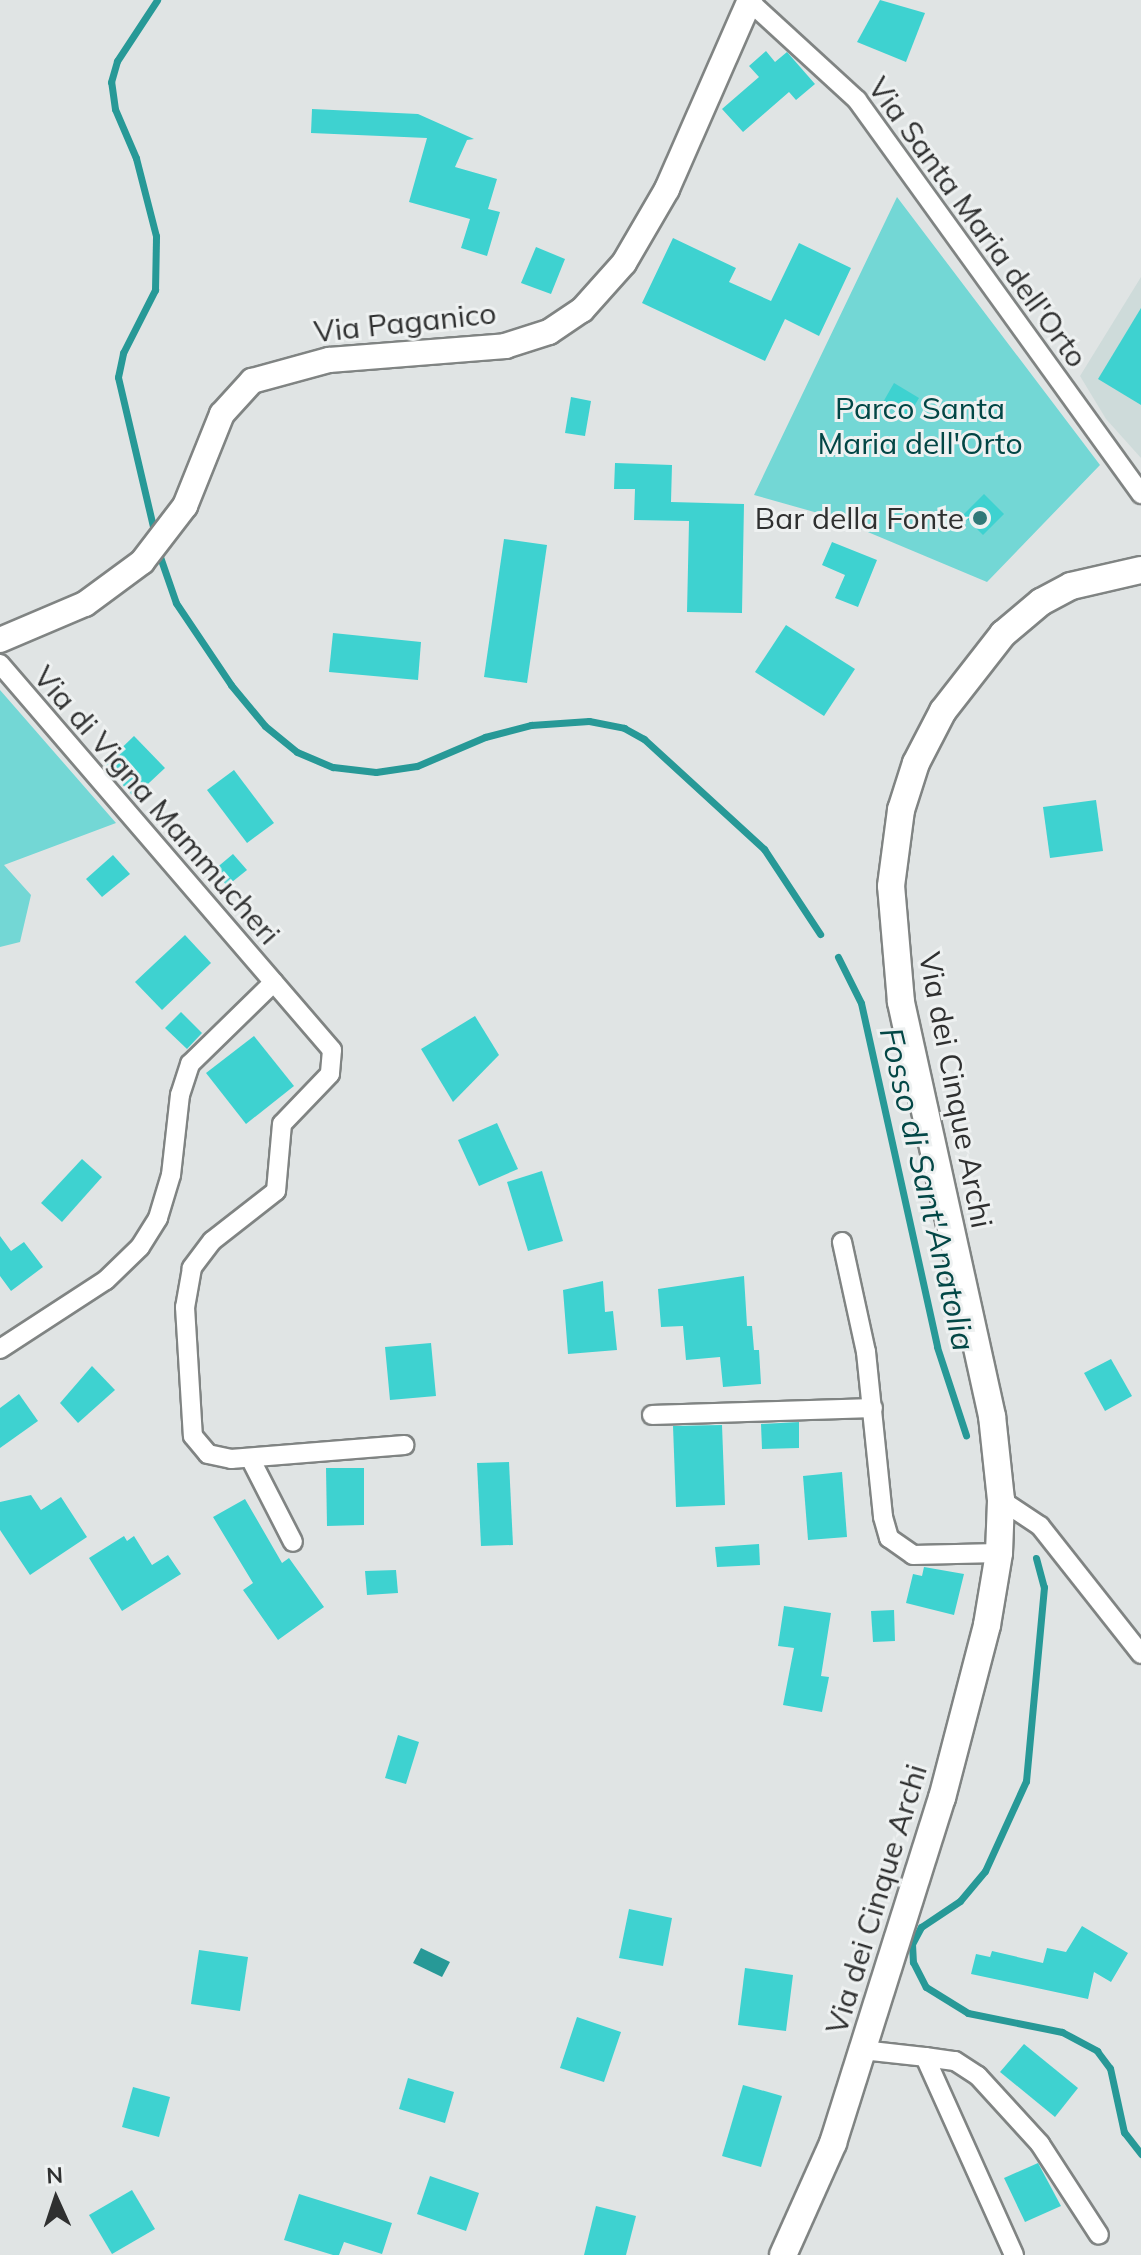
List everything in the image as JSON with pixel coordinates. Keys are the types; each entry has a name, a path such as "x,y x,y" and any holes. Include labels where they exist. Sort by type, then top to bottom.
{"main road":[{"name":"Via dei Cinque Archi","path":"783,2255 825,2164 953,1760 987,1625 999,1553 1001,1500 992,1416 904,1026 892,910 895,837 923,747 957,690 994,644 1041,602 1071,586 1141,570"}],"street":[{"name":"Via Santa Maria dell'Orto","path":"749,0 857,100 1141,494"},
{"name":"Via Paganico","path":"0,640 72,610 125,577 185,506 222,414 239,391 260,377 329,360 505,346 549,332 582,310 624,263 667,189 749,0"},
{"name":"Via di Vigna Mammucheri","path":"0,664 328,1041 333,1066 282,1124 282,1172 276,1191 202,1251 189,1277 185,1307 193,1436 216,1457 250,1458 404,1445"},
{"name":"Via di Vigna Mammucheri","path":"1,1345 116,1273 140,1247 169,1184 180,1095 190,1064 274,982"},
{"path":"842,1242 873,1408 883,1517 893,1544 924,1556 999,1553"},
{"path":"652,1415 873,1408"},
{"path":"250,1458 293,1542"},
{"path":"1001,1500 1040,1526 1140,1651"},
{"path":"862,2050 955,2061 978,2076 1040,2144 1099,2235"},
{"path":"925,2057 1014,2255"}],"shaded area":[{"path":"1141,277 1141,458 1106,419 1080,376"},
{"path":"421,1948 450,1962 442,1977 413,1963"}],"green space":[{"name":"Parco Santa Maria dell'Orto","path":"897,197 1100,465 987,582 832,517 754,495"},
{"path":"0,690 116,823 4,865 31,895 20,942 0,947"}],"building":[{"path":"880,0 925,13 906,62 857,42"},
{"path":"766,51 775,62 787,52 815,84 796,100 789,92 743,132 722,109 759,77 749,66"},
{"path":"312,109 418,114 474,139 467,140 455,167 497,179 488,209 500,212 487,256 461,248 470,219 409,202 427,138 311,133"},
{"path":"673,238 736,268 729,282 771,301 799,243 851,268 819,336 785,319 765,361 642,303"},
{"path":"536,247 565,259 551,294 521,283"},
{"path":"1141,308 1141,405 1098,379"},
{"path":"894,383 919,398 907,418 882,404"},
{"path":"571,397 591,401 585,436 565,433"},
{"path":"615,463 672,465 671,502 744,504 742,613 687,612 689,521 634,520 635,489 614,489"},
{"name":"Bar della Fonte","path":"984,494 1004,514 983,535 963,515"},
{"path":"504,539 547,545 527,683 484,677"},
{"path":"832,542 877,560 858,607 835,598 845,575 822,565"},
{"path":"786,625 855,669 824,716 755,672"},
{"path":"333,633 421,642 418,680 329,672"},
{"path":"134,736 165,768 134,797 104,765"},
{"path":"234,770 274,823 247,843 207,790"},
{"path":"1096,800 1103,851 1050,858 1043,807"},
{"path":"233,854 247,870 227,886 214,870"},
{"path":"113,855 130,874 102,897 86,879"},
{"path":"185,935 211,963 162,1010 135,982"},
{"path":"181,1012 202,1033 187,1049 165,1028"},
{"path":"475,1016 499,1055 453,1102 421,1049"},
{"path":"254,1036 294,1086 246,1124 206,1073"},
{"path":"497,1123 518,1169 479,1186 458,1140"},
{"path":"82,1159 102,1177 62,1222 41,1203"},
{"path":"542,1171 563,1241 528,1251 507,1182"},
{"path":"0,1236 11,1251 24,1242 43,1267 11,1291 0,1276"},
{"path":"744,1276 747,1326 752,1326 754,1350 759,1350 761,1384 723,1387 720,1357 686,1360 683,1326 661,1327 658,1289"},
{"path":"603,1281 605,1312 613,1311 617,1350 568,1354 563,1290"},
{"path":"431,1343 436,1396 390,1400 385,1347"},
{"path":"1111,1359 1132,1396 1105,1411 1084,1373"},
{"path":"92,1366 115,1390 78,1423 60,1403"},
{"path":"19,1394 38,1421 0,1448 0,1408"},
{"path":"799,1422 799,1448 762,1449 761,1424"},
{"path":"722,1425 725,1505 676,1507 673,1426"},
{"path":"509,1462 513,1545 481,1546 477,1463"},
{"path":"326,1468 364,1468 364,1525 327,1526"},
{"path":"842,1472 847,1537 808,1540 803,1476"},
{"path":"31,1495 41,1510 61,1497 87,1537 30,1575 0,1530 0,1502"},
{"path":"245,1499 282,1563 289,1558 324,1607 278,1640 243,1590 253,1583 213,1517"},
{"path":"124,1536 127,1541 134,1536 152,1565 168,1555 181,1574 122,1611 89,1558"},
{"path":"759,1544 760,1565 717,1567 715,1547"},
{"path":"924,1567 964,1574 954,1615 906,1603 913,1574 922,1576"},
{"path":"396,1570 398,1593 367,1595 365,1571"},
{"path":"784,1606 831,1613 821,1676 829,1677 822,1712 783,1705 794,1648 778,1646"},
{"path":"894,1610 895,1641 873,1642 871,1611"},
{"path":"398,1735 419,1742 406,1784 385,1778"},
{"path":"629,1909 672,1918 663,1966 619,1958"},
{"path":"1082,1926 1128,1953 1111,1982 1094,1972 1088,1999 971,1974 976,1954 990,1957 992,1951 1043,1963 1047,1948 1066,1952"},
{"path":"199,1950 248,1957 240,2011 191,2004"},
{"path":"745,1968 793,1975 786,2031 738,2025"},
{"path":"577,2017 621,2032 604,2082 560,2068"},
{"path":"1024,2044 1078,2088 1055,2117 1000,2072"},
{"path":"408,2078 454,2092 445,2123 399,2109"},
{"path":"743,2085 782,2096 761,2167 722,2156"},
{"path":"133,2087 170,2097 159,2137 122,2127"},
{"path":"1038,2163 1061,2206 1025,2222 1004,2178"},
{"path":"430,2176 479,2193 466,2231 417,2214"},
{"path":"132,2190 155,2229 112,2254 89,2215"},
{"path":"299,2194 392,2223 382,2254 344,2242 339,2255 333,2255 284,2240"},
{"path":"596,2206 636,2216 626,2255 584,2255"}],"waterway":[{"name":"Fosso di Sant'Anatolia","path":"155,535 118,377 123,353 155,290 156,236 136,158 115,109 111,82 117,61 157,0"},
{"name":"Fosso di Sant'Anatolia","path":"158,551 176,603 231,685 265,726 297,752 333,767 376,772 417,766 485,737 531,725 589,721 624,728 644,739 764,849 820,934"},
{"name":"Fosso di Sant'Anatolia","path":"838,957 861,1003 937,1347 966,1435"},
{"name":"Fosso di Sant'Anatolia","path":"1036,1558 1044,1587 1026,1781 985,1871 960,1901 921,1927 912,1944 913,1962 926,1987 968,2013 1062,2032 1097,2051 1110,2068 1124,2132 1141,2154"}],"place":[{"name":"Bar della Fonte","path":"980,518"}]}
